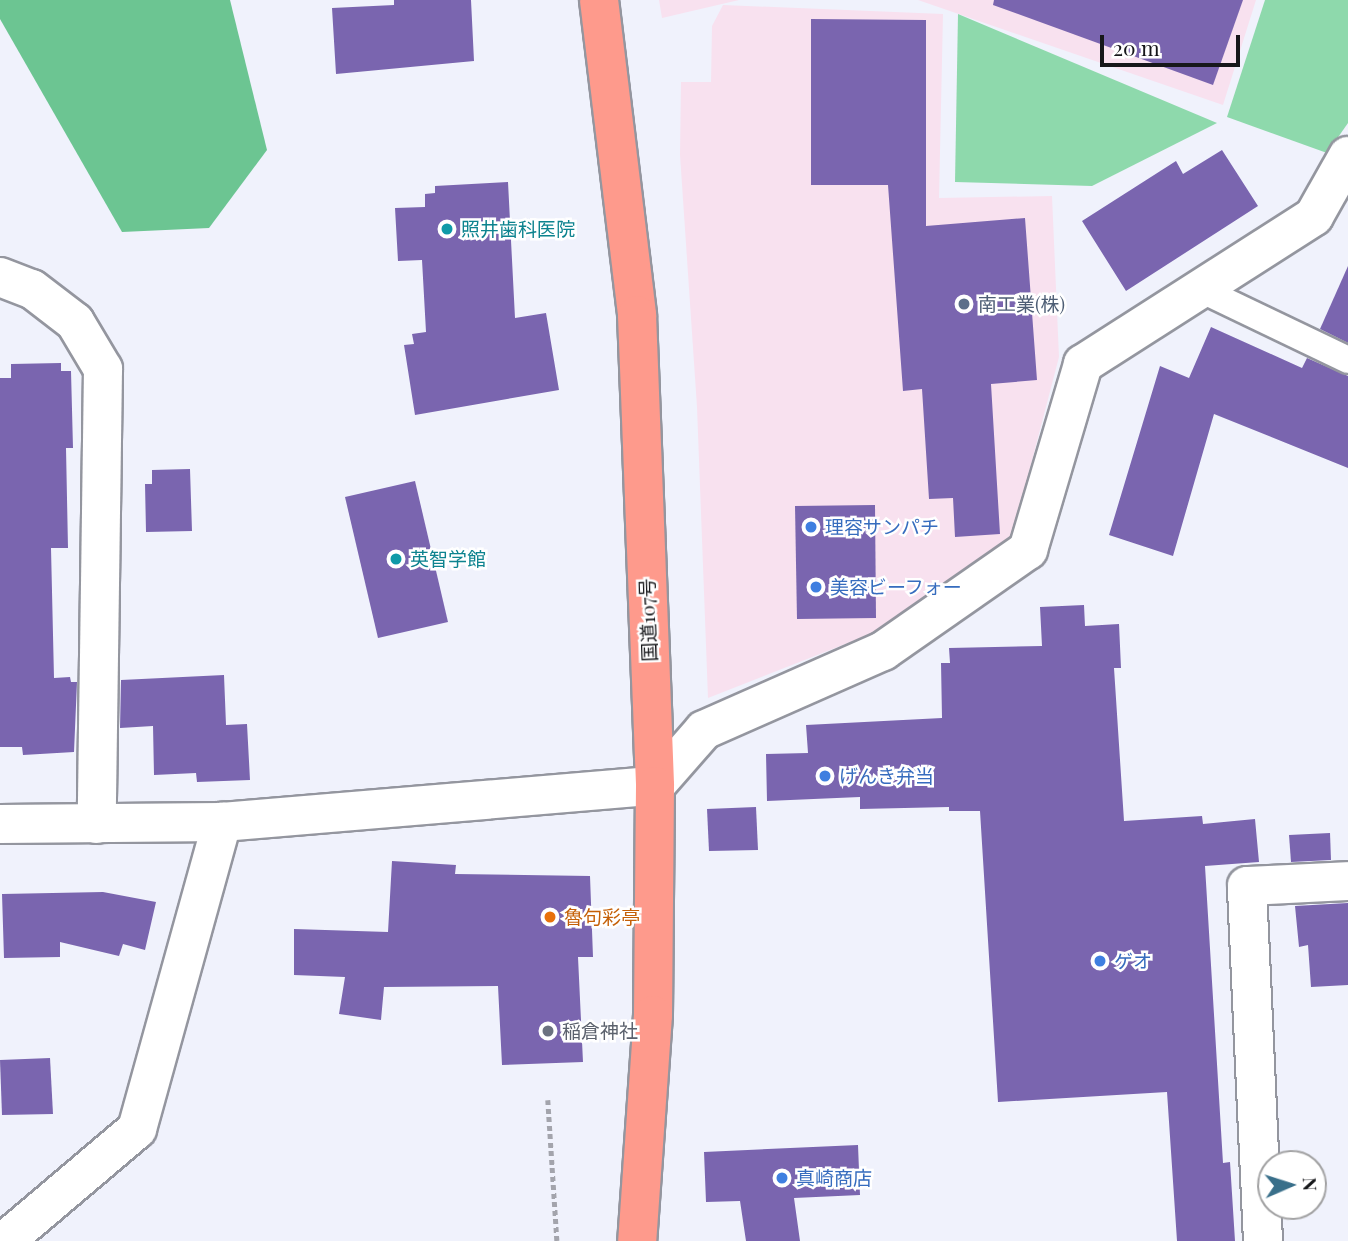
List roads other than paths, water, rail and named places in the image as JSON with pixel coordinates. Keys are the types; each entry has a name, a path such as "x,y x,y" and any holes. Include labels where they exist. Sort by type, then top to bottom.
{"highway":[{"name":"国道107号","path":"599,0 637,315 655,786 653,1015 637,1241"}],"street":[{"path":"0,824 222,822 655,786 704,730 883,651 1028,550 1083,364 1314,216 1348,156"},
{"path":"0,277 32,289 75,322 103,369 97,824"},
{"path":"5,1241 137,1129 222,822"},
{"path":"1263,1241 1247,886 1348,881"}],"lane":[{"path":"1199,289 1348,360"}],"place":[{"name":"照井歯科医院","path":"447,229"},
{"name":"南工業(株)","path":"964,304"},
{"name":"理容サンパチ","path":"811,527"},
{"name":"英智学館","path":"396,559"},
{"name":"美容ビーフォー","path":"816,587"},
{"name":"げんき弁当","path":"825,776"},
{"name":"魯句彩亭","path":"550,917"},
{"name":"ゲオ","path":"1100,961"},
{"name":"稲倉神社","path":"548,1031"},
{"name":"真崎商店","path":"782,1178"}]}
